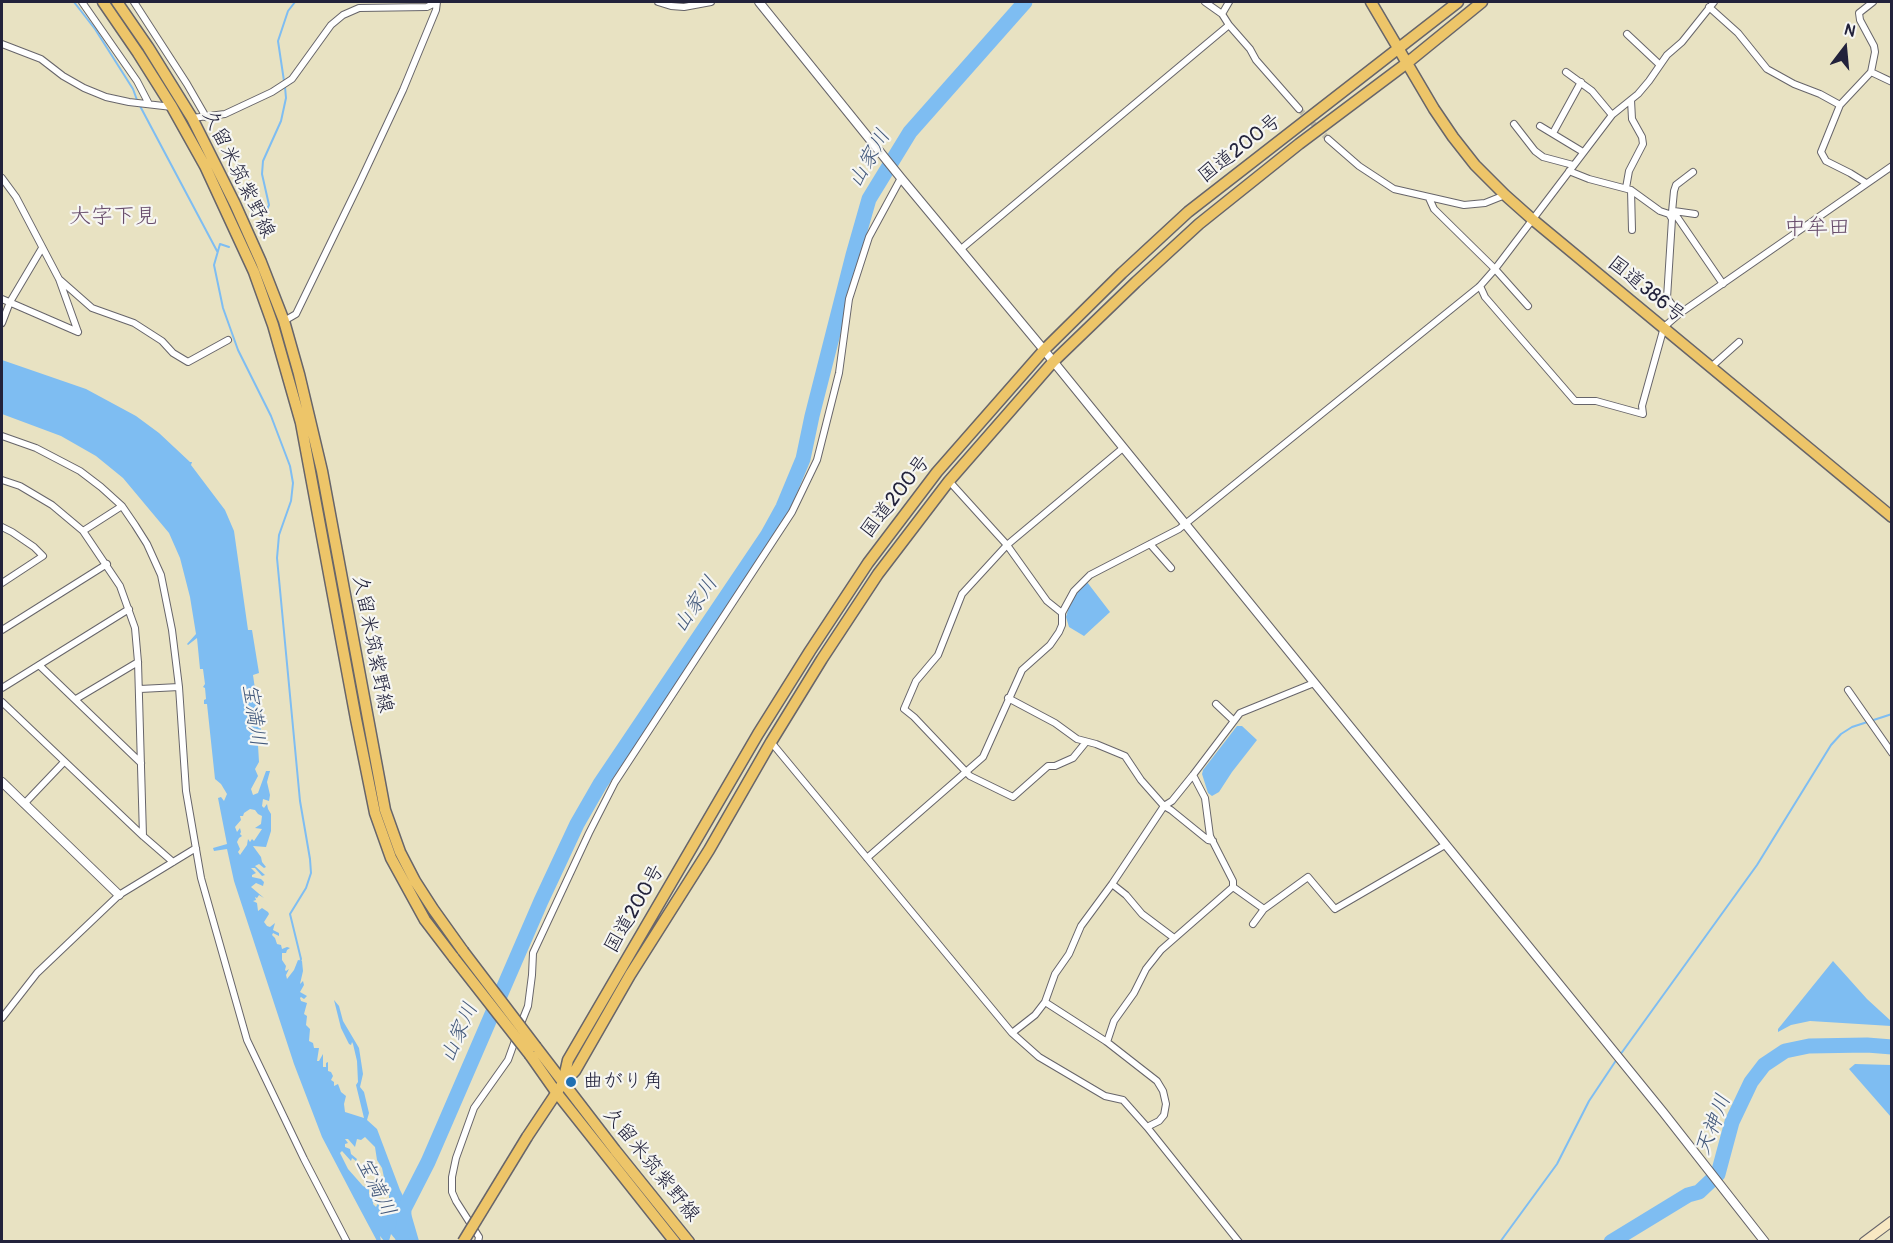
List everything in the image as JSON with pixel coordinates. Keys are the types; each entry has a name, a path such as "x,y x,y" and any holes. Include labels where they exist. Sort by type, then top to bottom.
{"main road":[{"name":"久留米筑紫野線","path":"103,2 138,53 205,166 249,262 273,325 303,435 356,719 379,824 391,858 425,920 458,954 533,1051 563,1083 689,1242"},
{"name":"久留米筑紫野線","path":"117,2 192,118 235,204 284,321 322,471 385,810 400,852 415,882 458,954"},
{"path":"1371,2 1407,63"},
{"name":"国道200号","path":"563,1083 568,1060 758,734 868,563 937,472 1044,350 1188,212 1458,2"},
{"name":"国道200号","path":"463,1242 556,1092 575,1071 630,975 709,850 822,658 878,574 949,481 1053,362 1199,224 1482,2"},
{"name":"国道386号","path":"1407,63 1453,137 1475,165 1505,195 1892,518"},
{"name":"久留米筑紫野線","path":"533,1051 556,1092 675,1242"},
{"path":"1864,1242 1892,1221"}],"street":[{"path":"82,2 137,81 149,104"},
{"path":"134,2 206,117"},
{"path":"192,118 225,114 272,92 292,79 331,25 343,15 359,8 437,2 436,10 403,90 360,182 296,314 284,321"},
{"path":"658,2 684,7 711,2"},
{"path":"759,2 1663,1112 1765,1242"},
{"path":"1205,2 1222,14 1256,60 1299,109"},
{"path":"1222,14 1229,2"},
{"path":"867,858 983,757 1022,670 1050,645 1059,632 1062,625 1062,613 1074,591 1090,575 1184,524 1480,286 1612,115 1631,100 1649,81 1667,55 1682,42 1714,2"},
{"path":"1866,183 1826,161 1821,152 1840,105 1871,72 1874,46 1860,20 1859,13 1873,2"},
{"path":"1709,8 1738,33 1767,69 1840,105"},
{"path":"961,249 1228,25"},
{"path":"1627,34 1660,65"},
{"path":"2,44 41,59 77,84 106,97 172,108"},
{"path":"1566,72 1592,91 1612,115"},
{"path":"1871,72 1892,82"},
{"path":"1553,133 1581,82"},
{"path":"1631,100 1632,119 1642,137 1643,144 1629,171 1632,230"},
{"path":"1514,124 1535,151 1543,157 1571,168 1589,179 1629,189 1660,211 1695,214"},
{"path":"1540,126 1583,152"},
{"path":"1328,140 1379,181 1394,189 1464,205 1485,203 1505,195"},
{"path":"1480,286 1485,297 1575,401 1596,401 1643,414 1642,406 1664,327 1679,314 1892,166"},
{"path":"1679,314 1667,298 1671,212 1676,185 1694,172"},
{"path":"478,1242 479,1237 452,1191 456,1158 474,1108 508,1060 528,1006 533,953 615,782 792,512 817,460 838,373 849,299 869,237 902,178"},
{"path":"2,181 16,197 58,279 78,332 2,299"},
{"path":"1429,198 1434,209 1495,269 1528,306"},
{"path":"1671,212 1723,284"},
{"path":"2,323 10,302 42,248"},
{"path":"58,279 92,308 134,323 162,341 188,362 228,340"},
{"path":"1711,367 1738,342"},
{"path":"2,436 36,448 80,471 101,487 122,506 147,544 161,575 172,630 179,687 186,791 201,878 247,1040 347,1242"},
{"path":"1086,742 1073,758 1055,766 1047,766 1013,797 970,776 904,709 916,681 938,655 962,594 1007,545 1123,448"},
{"path":"2,480 20,486 52,505 82,531 107,564 120,586 135,628 140,689 143,836"},
{"path":"949,481 1007,545 1047,601 1062,613"},
{"path":"82,531 122,506"},
{"path":"2,527 34,547 43,556 2,583"},
{"path":"1150,544 1171,568"},
{"path":"2,630 107,564"},
{"path":"2,688 129,609"},
{"path":"76,699 138,662"},
{"path":"39,665 141,763"},
{"path":"1012,1033 1035,1015 1045,1002 1055,974 1069,954 1081,926 1164,806 1172,801 1240,713 1314,683"},
{"path":"140,689 179,687"},
{"path":"1848,690 1892,753"},
{"path":"1008,698 1055,723 1077,739 1125,756 1141,780 1164,806 1208,840 1213,841"},
{"path":"2,702 173,862"},
{"path":"1216,704 1234,721"},
{"path":"771,742 1012,1033 1039,1057 1105,1096 1123,1100 1148,1127 1239,1242"},
{"path":"24,804 64,762"},
{"path":"1107,1042 1114,1022 1134,993 1146,969 1174,938 1233,887 1233,881 1210,836 1205,798 1193,775"},
{"path":"2,782 119,895"},
{"path":"1253,924 1264,909 1308,877 1335,909 1445,845"},
{"path":"2,1018 37,973 119,895 195,848"},
{"path":"1112,884 1126,895 1142,914 1174,938"},
{"path":"1233,887 1264,909"},
{"path":"1045,1002 1107,1042 1157,1081 1163,1091 1166,1104 1164,1115 1148,1127"}],"water":[{"name":"宝満川","path":"2,360 86,389 136,416 159,433 192,462 191,465 225,510 234,531 248,630 252,630 259,673 253,675 256,696 259,700 256,701 263,741 260,740 258,745 259,762 255,769 258,776 251,789 253,795 258,793 266,771 270,771 267,782 269,801 263,799 262,806 264,808 267,804 271,814 271,831 266,847 253,846 266,867 259,864 255,866 265,875 262,876 255,868 251,868 256,873 252,877 264,882 263,886 256,883 251,887 264,898 259,895 253,901 257,903 258,911 262,908 268,912 264,922 267,926 270,927 275,923 273,930 279,933 279,936 273,933 272,935 277,944 281,945 282,949 290,948 286,953 282,953 285,970 289,969 287,979 298,960 302,961 303,971 300,984 303,981 304,985 300,992 307,996 304,999 300,998 301,1001 307,1003 304,1014 307,1016 306,1025 310,1029 309,1041 313,1043 314,1048 319,1048 317,1061 323,1054 323,1067 326,1067 328,1062 328,1071 333,1076 331,1080 334,1086 338,1084 341,1092 346,1096 345,1112 364,1118 356,1085 358,1082 357,1061 353,1044 352,1042 351,1045 349,1044 341,1028 334,1000 339,1006 343,1021 359,1048 363,1074 360,1087 364,1092 369,1113 367,1120 377,1129 410,1210 419,1241 393,1241 396,1240 391,1234 389,1241 384,1241 380,1236 381,1241 377,1241 354,1198 322,1137 294,1064 234,881 227,849 214,851 213,848 227,844 218,798 221,797 224,801 227,794 215,779 207,704 204,704 206,699 203,687 205,684 203,669 200,669 197,638 187,644 196,634 190,597 180,558 169,533 123,478 96,456 61,436 2,414","holes":["250,809 262,816 261,824 255,828 262,829 254,841 252,839 250,842 248,839 240,855 237,842 242,836 240,828 237,832 235,827 241,820 240,816","365,1137 375,1147 377,1160 382,1168 384,1187 389,1196 387,1213 385,1208 380,1208 378,1203 376,1207 373,1204 374,1198 369,1194 369,1189 363,1186 348,1169 340,1153 342,1151 351,1161 352,1158 356,1161 350,1149 345,1147 348,1143 345,1139 348,1139 355,1147 357,1139 361,1140"]},
{"path":"1087,582 1110,612 1084,636 1069,627 1066,617 1070,603"},
{"path":"1237,726 1242,726 1257,740 1219,792 1212,796 1208,793 1202,774 1203,770"},
{"path":"1833,961 1867,999 1891,1021 1891,1026 1810,1021 1791,1025 1778,1032 1778,1029"},
{"path":"1855,1064 1891,1065 1891,1117 1849,1069"}],"waterway":[{"path":"74,2 95,29 133,89 137,100"},
{"path":"284,81 278,41 288,11 295,2"},
{"name":"山家川","path":"403,1242 404,1209 428,1162 541,901 577,824 600,784 767,536 783,507 803,459 812,416 869,199 910,132 1025,2"},
{"path":"258,229 269,205 262,174 263,161 281,121 286,98 285,87"},
{"path":"140,106 217,251"},
{"path":"229,247 220,244 214,265 223,308 238,350 271,416 290,466 293,483 291,501 279,535 277,558 300,801 311,873 306,888 290,914 300,962"},
{"path":"1620,1055 1757,865 1831,745 1841,734 1852,727 1892,714"},
{"name":"天神川","path":"1611,1242 1688,1195 1699,1192 1718,1174 1732,1122 1751,1082 1764,1065 1785,1051 1809,1046 1892,1047"},
{"path":"1500,1242 1557,1164 1589,1101 1617,1059"}],"tunnel":[{"path":"1299,109 1328,139"}],"place":[{"name":"曲がり角","path":"571,1082"}],"district":[{"name":"大字下見","path":"113,217"},
{"name":"中牟田","path":"1817,228"}]}
